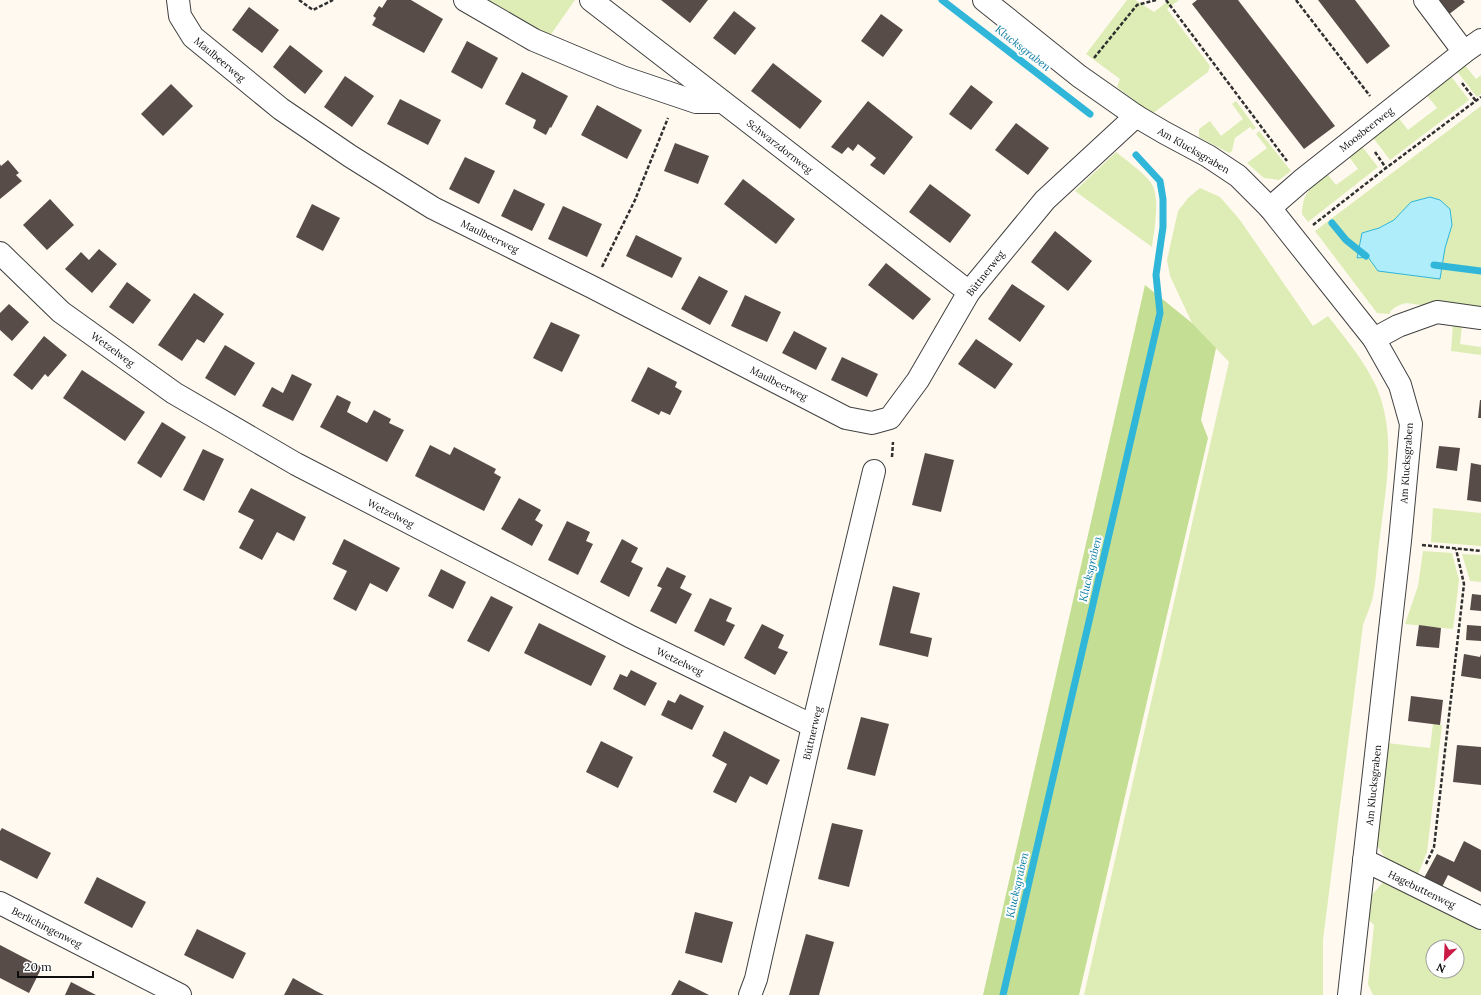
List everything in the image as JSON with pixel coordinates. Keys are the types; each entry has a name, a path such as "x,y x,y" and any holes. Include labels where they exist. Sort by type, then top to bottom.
{"street":[{"name":"Maulbeerweg","path":"178,0 180,16 193,37 281,109 350,156 433,208 592,287 846,418 872,423 890,418"},
{"path":"465,0 534,40 622,78 696,102 722,102"},
{"name":"Schwarzdornweg","path":"591,0 969,292"},
{"name":"Am Klucksgraben","path":"984,0 1079,76 1136,116 1208,156 1238,176 1270,208 1374,339 1400,385 1411,424 1400,541 1349,995"},
{"path":"1425,0 1464,52"},
{"name":"Moosbeerweg","path":"1270,208 1301,180 1481,40"},
{"name":"Büttnerweg","path":"890,418 918,380 969,292 1045,200 1136,116"},
{"name":"Wetzelweg","path":"0,253 61,312 174,393 296,464 631,636 813,726"},
{"path":"1374,339 1398,326 1437,312 1481,318"},
{"name":"Büttnerweg","path":"750,995 757,971 813,726 874,471"},
{"name":"Hagebuttenweg","path":"1364,860 1481,918"},
{"name":"Berlichingenweg","path":"0,903 180,995"}],"path":[{"path":"299,0 313,10 333,0"},
{"path":"1079,76 1137,6 1156,0"},
{"path":"1166,0 1301,180"},
{"path":"1296,0 1384,115"},
{"path":"592,287 635,200 677,96"},
{"path":"1295,239 1386,168 1481,98"},
{"path":"874,471 891,463 893,438 890,418"},
{"path":"1400,541 1428,546 1481,551"},
{"path":"1415,886 1434,847 1464,584 1456,549"}],"green space":[{"path":"473,0 575,0 547,40"},
{"path":"1127,0 1135,0 1154,12 1168,0 1179,0 1167,9 1210,66 1208,72 1152,114 1117,87 1120,79 1086,54"},
{"path":"1464,64 1476,79 1481,75 1481,94 1477,97 1456,70"},
{"path":"1450,75 1469,100 1390,160 1371,135 1397,116 1408,130 1437,108 1426,94"},
{"path":"1236,101 1256,128 1253,130 1250,127 1235,138 1232,151 1229,153 1199,137 1199,129 1210,121 1221,136 1243,119 1232,104"},
{"path":"1481,106 1481,313 1406,303 1394,308 1389,314 1377,313 1315,231"},
{"path":"1259,131 1291,171 1279,180 1264,178 1247,163 1267,148 1256,134"},
{"path":"1360,144 1378,167 1308,222 1302,214 1302,207 1307,193 1312,187 1308,183 1325,171 1336,185 1358,169 1347,154"},
{"path":"1116,152 1143,174 1154,189 1156,197 1156,214 1152,247 1075,191"},
{"path":"1200,188 1220,197 1240,220 1313,326 1328,316 1354,350 1371,376 1382,404 1386,423 1388,460 1385,498 1374,589 1371,603 1363,625 1323,940 1323,995 1084,995 1229,362 1192,323 1170,276 1167,260 1178,211 1188,198"},
{"path":"1145,285 1192,323 1216,348 1201,420 1208,438 1079,995 983,995"},
{"path":"1453,324 1462,326 1460,344 1481,347 1481,355 1451,351"},
{"path":"1433,508 1481,513 1481,546 1431,542"},
{"path":"1423,551 1452,553 1459,580 1453,629 1405,624 1418,586"},
{"path":"1462,554 1481,555 1481,582 1470,581"},
{"path":"1433,724 1442,725 1427,852 1417,877 1388,862 1376,844 1387,743 1430,748"},
{"path":"1384,881 1481,929 1481,995 1373,995 1368,984 1374,925 1367,918 1371,896"}],"water":[{"path":"1430,197 1440,200 1450,209 1452,225 1445,248 1440,279 1378,271 1368,257 1357,258 1362,233 1379,228 1394,220 1411,202"}],"building":[{"path":"387,0 411,0 443,19 424,53 372,25 376,18 373,16 379,6 382,8"},
{"path":"661,0 708,0 690,23"},
{"path":"1197,0 1238,0 1335,126 1304,149 1192,4"},
{"path":"1318,0 1355,0 1390,46 1367,64"},
{"path":"1437,0 1463,0 1465,2 1448,15"},
{"path":"249,7 279,30 262,53 232,30"},
{"path":"734,11 756,28 735,55 713,38"},
{"path":"881,14 903,30 883,57 861,41"},
{"path":"467,41 498,58 482,89 451,72"},
{"path":"290,45 323,71 305,94 273,67"},
{"path":"773,63 822,101 800,129 751,91"},
{"path":"522,72 568,96 546,135 533,128 536,120 505,104"},
{"path":"345,76 374,96 352,127 324,107"},
{"path":"171,84 193,106 163,136 141,114"},
{"path":"971,85 993,102 971,130 949,114"},
{"path":"400,99 441,120 428,145 387,124"},
{"path":"868,101 913,137 884,175 870,165 876,158 858,144 853,151 848,147 842,154 831,147"},
{"path":"597,105 642,130 627,159 581,135"},
{"path":"1016,123 1049,148 1028,175 995,150"},
{"path":"675,143 709,156 698,184 664,171"},
{"path":"465,157 495,171 479,204 449,189"},
{"path":"8,160 19,173 16,175 22,181 0,199 0,164 1,166"},
{"path":"743,179 795,219 776,244 724,204"},
{"path":"930,184 971,215 950,243 909,212"},
{"path":"514,189 545,204 532,231 501,216"},
{"path":"50,199 74,225 47,250 23,225"},
{"path":"312,204 340,218 323,251 296,237"},
{"path":"563,206 602,224 587,257 548,239"},
{"path":"1055,231 1092,261 1068,291 1031,262"},
{"path":"636,235 682,258 672,278 626,256"},
{"path":"99,249 117,264 92,293 65,269 81,252 89,260"},
{"path":"886,263 931,299 913,320 868,285"},
{"path":"699,276 728,291 710,325 681,309"},
{"path":"127,282 151,300 133,324 109,307"},
{"path":"1012,284 1045,306 1020,342 988,319"},
{"path":"194,293 224,314 204,343 197,339 182,361 158,345"},
{"path":"745,295 781,312 767,342 731,326"},
{"path":"9,304 29,322 12,341 0,330 0,313"},
{"path":"551,322 580,335 562,372 533,358"},
{"path":"794,331 827,348 816,370 782,353"},
{"path":"44,336 67,355 48,377 45,374 32,390 13,375"},
{"path":"976,339 1013,364 995,389 958,364"},
{"path":"225,345 255,363 235,396 205,378"},
{"path":"842,357 878,374 867,397 831,380"},
{"path":"648,367 677,382 675,387 682,391 670,415 661,411 659,415 631,401"},
{"path":"82,370 145,412 125,441 63,398"},
{"path":"292,374 312,384 293,421 262,406 272,387 283,393"},
{"path":"337,395 351,402 347,412 367,423 374,410 391,419 389,423 404,430 387,462 320,427"},
{"path":"1480,400 1481,418 1478,418"},
{"path":"162,422 186,437 161,478 137,463"},
{"path":"430,445 450,455 454,447 496,469 494,473 501,477 484,511 415,476"},
{"path":"1439,446 1460,448 1457,471 1436,468"},
{"path":"203,449 224,459 204,501 183,490"},
{"path":"925,453 954,460 941,512 912,505"},
{"path":"1471,463 1481,465 1481,502 1467,500"},
{"path":"251,488 306,517 294,541 277,532 262,560 239,548 254,520 238,512"},
{"path":"519,498 541,510 535,520 543,525 532,546 501,529"},
{"path":"567,521 590,532 586,541 593,544 578,575 548,560"},
{"path":"344,539 400,568 387,592 370,583 356,611 333,599 347,571 332,564"},
{"path":"622,539 638,548 631,562 643,568 629,597 600,582"},
{"path":"667,567 686,576 680,588 692,594 676,624 650,611 662,588 657,586"},
{"path":"441,569 466,582 453,609 428,596"},
{"path":"893,586 920,593 910,633 932,638 928,657 879,645"},
{"path":"1472,594 1481,595 1481,611 1470,610"},
{"path":"491,596 513,607 489,652 467,641"},
{"path":"710,598 732,608 726,621 735,625 724,646 694,631"},
{"path":"539,623 606,656 591,686 524,653"},
{"path":"762,624 784,635 778,648 788,652 775,675 744,658"},
{"path":"1419,625 1441,628 1439,648 1416,646"},
{"path":"1467,625 1481,626 1481,641 1466,640"},
{"path":"1464,654 1480,657 1481,654 1481,679 1461,676"},
{"path":"631,670 657,683 645,706 613,689 620,674 627,677"},
{"path":"680,694 704,706 692,730 661,715 668,700 675,703"},
{"path":"1411,696 1443,700 1440,725 1408,721"},
{"path":"861,717 889,724 875,776 847,769"},
{"path":"724,731 780,760 767,785 750,776 736,803 713,792 727,764 712,756"},
{"path":"601,741 633,757 618,788 586,772"},
{"path":"1457,745 1481,747 1481,785 1453,782"},
{"path":"832,823 863,830 849,887 818,879"},
{"path":"2,828 51,853 37,879 0,860 0,831"},
{"path":"1464,841 1481,850 1481,892 1448,875 1441,889 1423,880 1437,854 1454,862"},
{"path":"97,877 146,902 132,928 84,903"},
{"path":"695,912 733,922 722,963 685,953"},
{"path":"197,929 246,953 233,979 184,955"},
{"path":"806,934 834,942 819,995 789,995"},
{"path":"0,945 42,967 29,993 0,978"},
{"path":"293,978 316,991 324,995 284,995"},
{"path":"679,980 709,995 671,995"},
{"path":"71,982 96,995 65,995"}],"waterway":[{"name":"Klucksgraben","path":"942,0 1090,114"},
{"name":"Klucksgraben","path":"1003,995 1160,313 1156,275 1163,227 1163,199 1160,181 1136,155"},
{"path":"1332,223 1346,240 1366,256"},
{"path":"1434,265 1481,271"}]}
